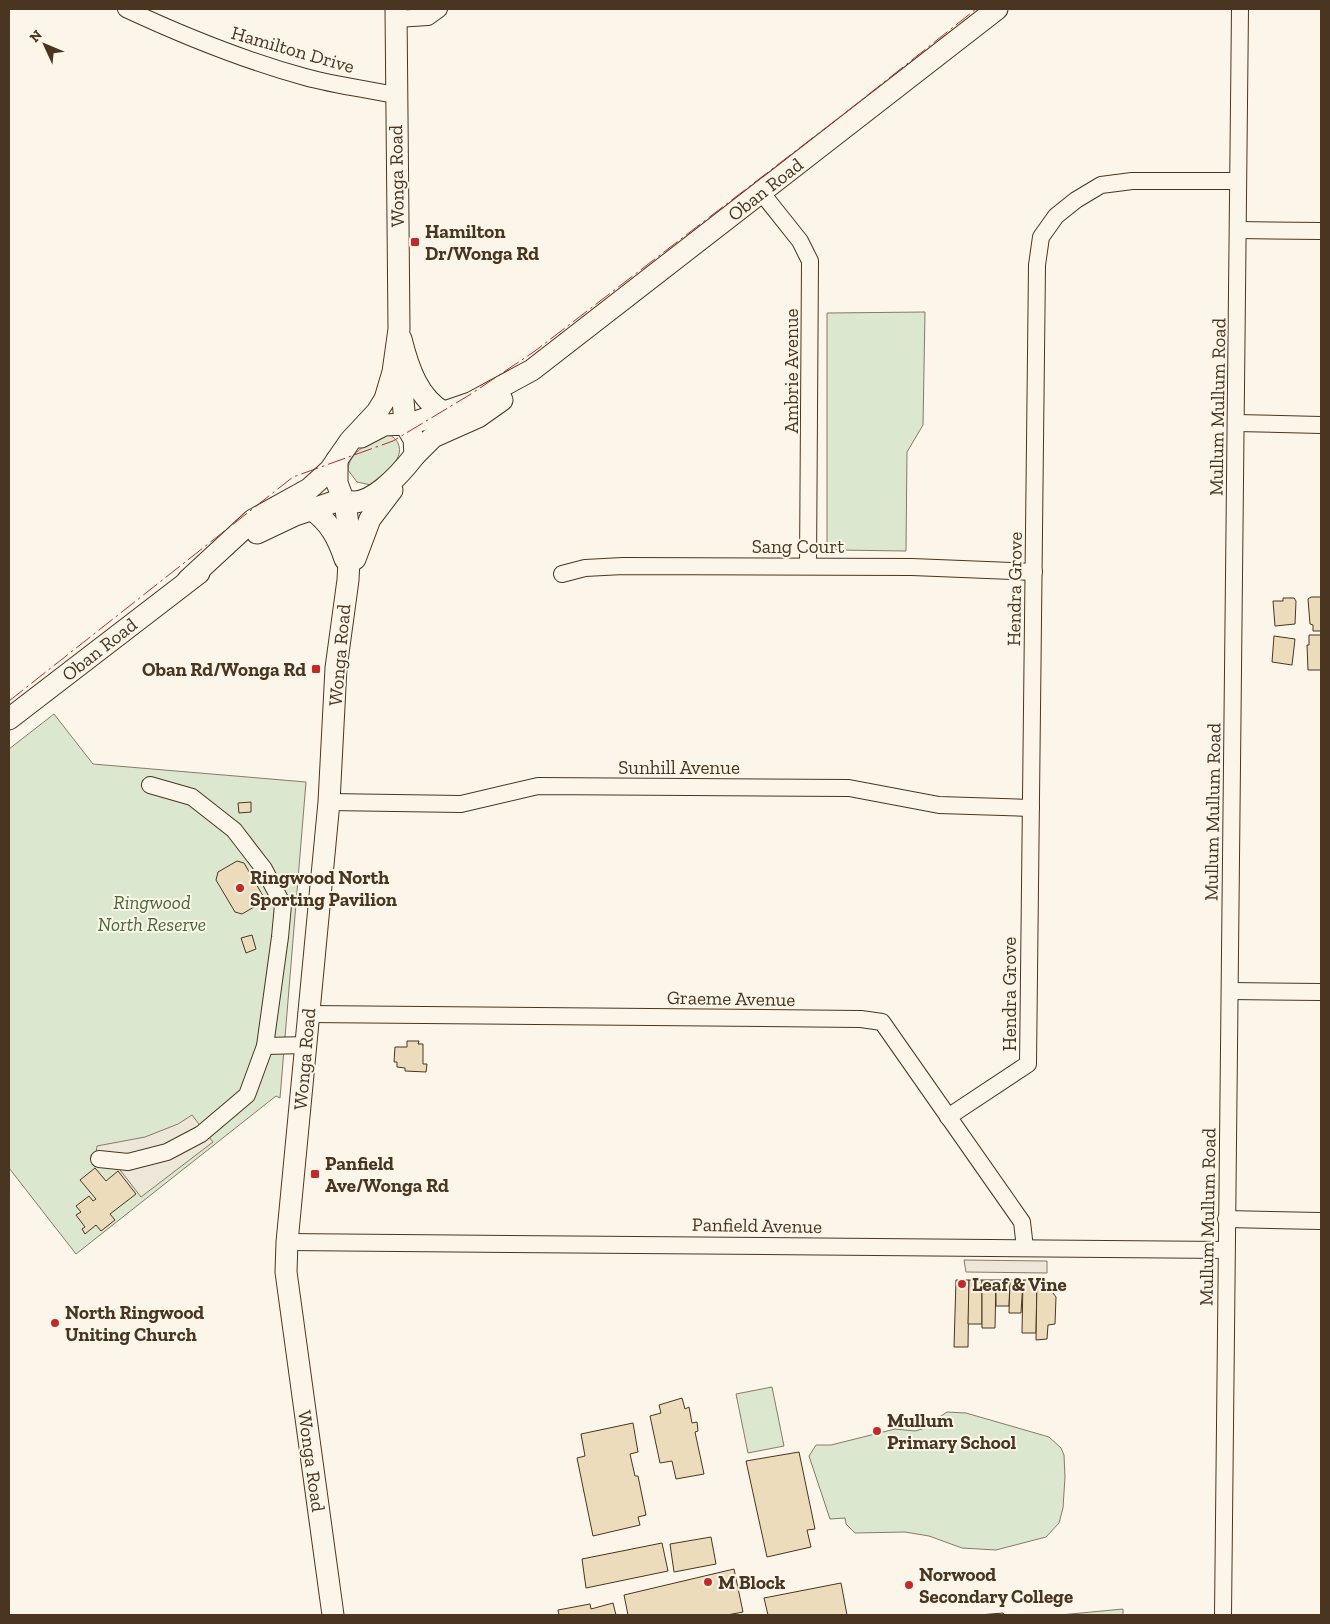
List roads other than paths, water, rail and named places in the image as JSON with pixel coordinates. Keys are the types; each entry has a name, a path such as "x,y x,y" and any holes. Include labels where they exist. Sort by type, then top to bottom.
{"main road":[{"name":"Oban Road","path":"188,580 246,525 313,486 338,459 374,428 384,425 406,424 445,413 484,397 532,370 634,293 997,9"},
{"name":"Wonga Road","path":"396,14 395,95 398,336"},
{"path":"398,336 413,377 432,404 445,413"},
{"path":"348,577 370,519 404,475 414,456 414,439 406,424 398,336"},
{"path":"338,459 354,436 377,412 385,399 398,336"},
{"name":"Oban Road","path":"9,719 188,580 259,532 284,519 311,509 344,500 362,500 374,495 396,476 433,438 478,417 499,403 532,370"},
{"name":"Wonga Road","path":"333,1615 288,1292 287,1242 329,802 336,668 348,577 350,541 344,500 337,483 338,459"},
{"path":"311,509 323,518 340,544 348,577"}],"street":[{"name":"Hamilton Drive","path":"126,9 174,32 306,78 395,95"},
{"path":"396,14 428,17 439,9"},
{"name":"Mullum Mullum Road","path":"1223,1615 1240,9"},
{"name":"Hendra Grove","path":"948,1117 1028,1064 1037,265 1041,237 1056,216 1076,200 1101,185 1124,182 1238,180"},
{"name":"Ambrie Avenue","path":"761,192 800,241 810,261 808,566"},
{"path":"1238,230 1321,230"},
{"path":"1236,424 1321,425"},
{"name":"Sang Court","path":"562,574 585,568 623,566 808,566 1034,572"},
{"path":"99,1160 128,1162 146,1158 167,1152 200,1134 247,1095 265,1046 282,905 264,869 234,830 192,797 150,785"},
{"name":"Sunhill Avenue","path":"329,802 462,804 538,786 839,788 939,806 1030,808"},
{"path":"1230,991 1321,992"},
{"name":"Graeme Avenue","path":"308,1014 872,1020 882,1022 1022,1222 1025,1248"},
{"path":"265,1046 306,1045"},
{"path":"1226,1219 1321,1222"},
{"name":"Panfield Avenue","path":"287,1242 1226,1250"}],"place":[{"name":"Hamilton Dr/Wonga Rd","path":"415,242"},
{"name":"Oban Rd/Wonga Rd","path":"316,669"},
{"name":"Ringwood North Sporting Pavilion","path":"240,888"},
{"name":"Panfield Ave/Wonga Rd","path":"315,1174"},
{"name":"Leaf & Vine","path":"962,1284"},
{"name":"North Ringwood Uniting Church","path":"55,1323"},
{"name":"Mullum Primary School","path":"877,1431"},
{"name":"M Block","path":"708,1582"},
{"name":"Norwood Secondary College","path":"909,1585"}],"park label":[{"name":"Ringwood North Reserve","path":"152,913"}]}
